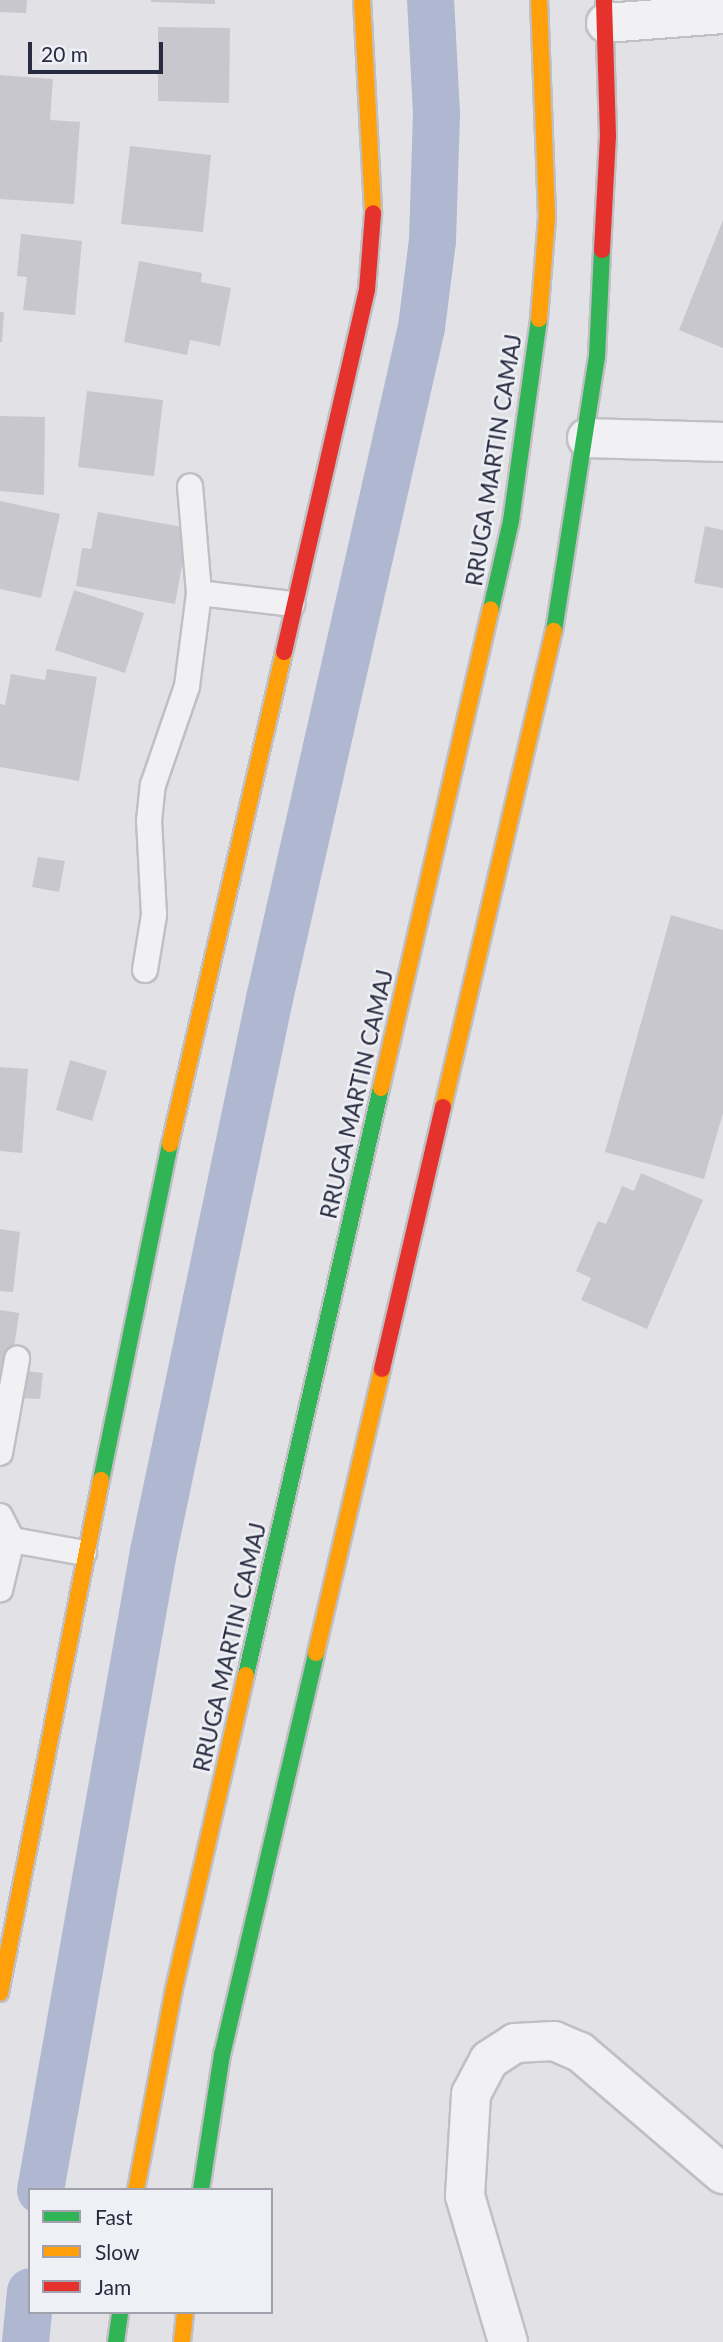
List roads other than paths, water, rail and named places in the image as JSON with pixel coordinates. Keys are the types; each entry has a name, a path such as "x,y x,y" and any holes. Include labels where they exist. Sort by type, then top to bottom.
{"main road":[{"path":"0,1993 84,1553 148,1240 292,604 367,290 374,197 362,0"},
{"name":"RRUGA MARTIN CAMAJ","path":"136,2188 174,1989 510,521 537,339 547,217 540,0"},
{"path":"201,2188 222,2054 557,619 587,438 604,243 605,12"},
{"path":"116,2342 120,2314"},
{"path":"181,2342 185,2314"}],"street":[{"path":"605,12 723,14"},
{"path":"587,438 723,442"},
{"path":"508,2342 465,2196 471,2094 489,2060 515,2043 554,2041 580,2052 723,2174"}],"lane":[{"path":"145,970 154,915 149,821 153,785 187,686 199,593 190,486"},
{"path":"199,593 292,604"},
{"path":"0,1453 17,1359"},
{"path":"0,1516 12,1540 0,1590"},
{"path":"12,1540 84,1553"}],"waterway":[{"path":"40,2188 153,1551 269,998 421,327 432,240 436,113 430,0"},
{"path":"25,2342 28,2311"}]}
